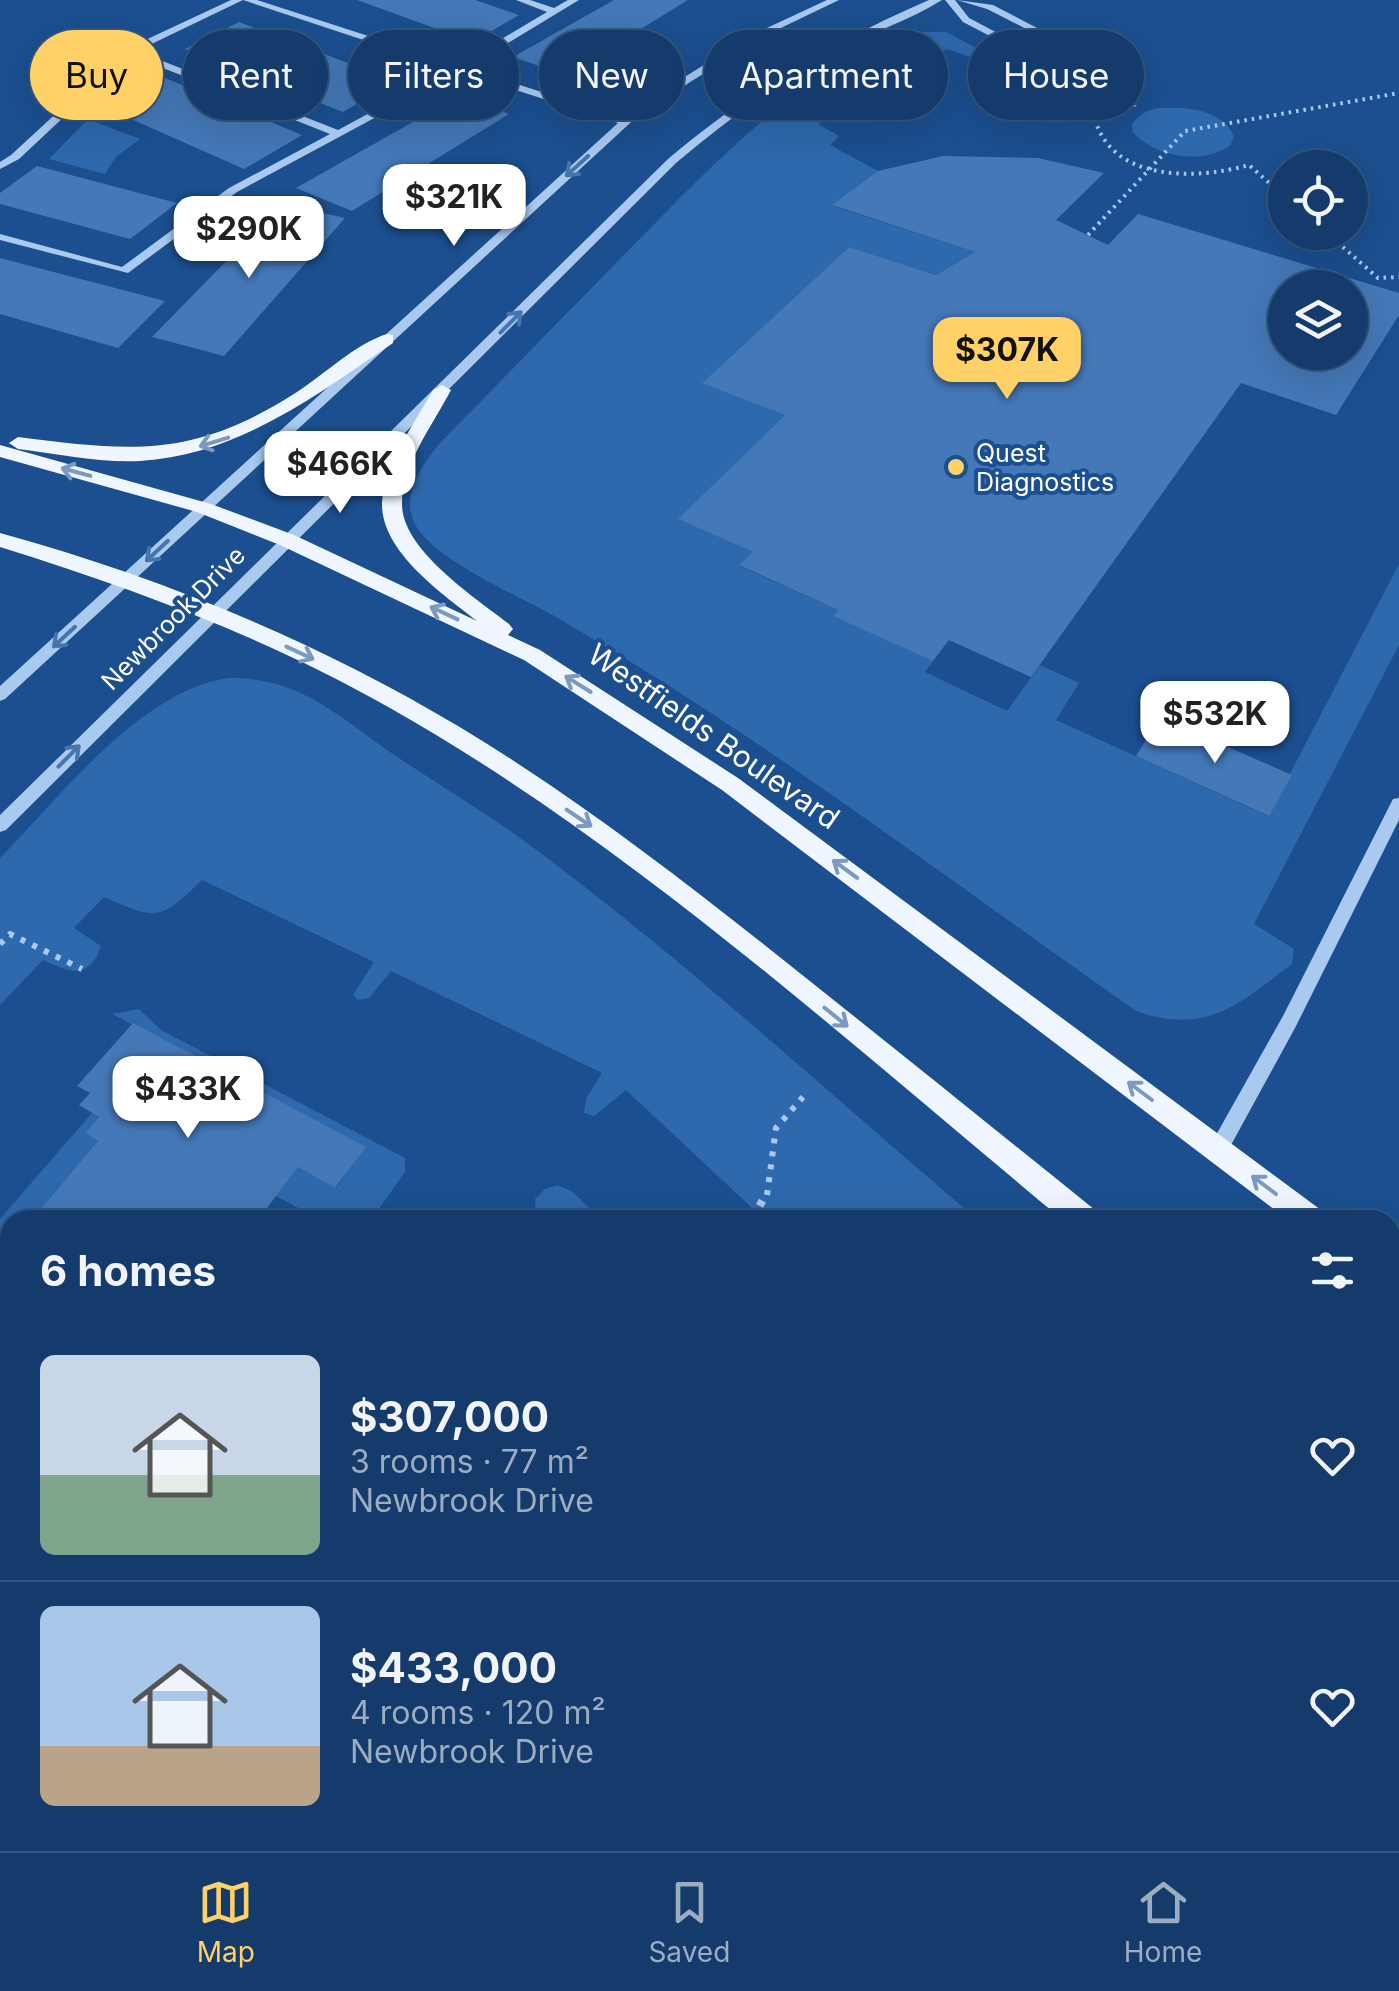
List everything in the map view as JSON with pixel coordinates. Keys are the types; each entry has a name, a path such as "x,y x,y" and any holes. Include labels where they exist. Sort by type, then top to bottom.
{"main road":[{"path":"0,441 140,456 210,444 241,433 387,340"},
{"path":"442,390 395,488 391,506 395,525 423,562 532,656"},
{"name":"Westfields Boulevard","path":"0,451 204,508 287,540 532,656 730,784 1298,1210"},
{"path":"0,540 128,578 212,612 398,702 618,844 1073,1210"}],"street":[{"path":"163,35 238,0"},
{"path":"248,0 348,34"},
{"path":"521,0 556,12"},
{"path":"519,33 574,0"},
{"name":"Newbrook Drive","path":"0,695 637,111 757,36 834,0"},
{"name":"Newbrook Drive","path":"0,825 672,160 726,113 824,51 937,0"},
{"path":"950,0 966,20 985,30"},
{"path":"962,0 990,6 1036,30"},
{"path":"163,64 337,132"},
{"path":"519,89 625,122"},
{"path":"0,166 55,120"},
{"path":"0,237 124,271 233,190 360,120"},
{"path":"1218,1150 1289,1022 1399,804"}],"path":[{"path":"1088,234 1185,131 1399,93"},
{"path":"1346,250 1378,278 1399,277"},
{"path":"0,944 10,934 82,969"},
{"path":"758,1210 767,1196 776,1128 803,1097"}],"shaded area":[{"path":"948,33 968,44 968,56 948,49"},
{"path":"1158,108 1190,109 1220,120 1234,136 1230,146 1206,155 1166,153 1133,133 1132,123 1144,120 1145,112"},
{"path":"87,120 140,139 116,157 105,174 49,159"},
{"path":"764,120 825,120 818,124 839,136 830,145 878,171 833,206 975,252 936,275 849,247 703,382 785,415 679,519 753,552 740,566 838,610 834,615 933,661 925,672 1007,711 1040,665 1079,683 1056,720 1268,816 1399,564 1399,645 1254,924 1294,949 1292,964 1238,1003 1202,1018 1182,1020 1136,1011 708,711 561,620 462,566 427,540 416,526 411,515 411,493 439,444 680,198"},
{"path":"229,678 254,679 297,691 490,817 697,978 966,1210 748,1210 751,1207 626,1090 594,1116 584,1113 586,1099 602,1073 391,971 369,998 358,1000 353,995 374,962 202,880 177,903 158,912 136,910 104,897 74,928 101,946 91,965 77,971 43,960 0,1005 0,858 104,749 165,702 197,686"},
{"path":"139,1009 161,1030 405,1158 405,1172 378,1210 302,1210 276,1196 298,1167 336,1188 365,1147 112,1014"},
{"path":"92,1113 99,1117 85,1133 98,1141 39,1210 8,1210"},
{"path":"558,1185 573,1192 591,1210 536,1210 535,1199 545,1189"}],"building":[{"path":"357,0 475,0 519,15 493,30 440,30"},
{"path":"614,0 688,0 639,30 561,30"},
{"path":"239,22 260,30 223,30"},
{"path":"539,42 539,66 519,59 519,54"},
{"path":"328,55 348,63 348,109 343,112 328,106"},
{"path":"163,79 183,85 183,120 266,120 302,135 244,169 133,120 163,120"},
{"path":"416,120 499,120 352,211 296,188"},
{"name":"Quest Diagnostics","path":"943,156 1038,158 1104,173 1056,220 1108,245 1138,214 1323,270 1268,270 1268,370 1364,370 1336,415 1241,383 1031,677 949,640 933,661 833,616 838,610 739,565 753,552 678,519 785,415 702,383 849,247 936,275 975,252 832,205 878,171"},
{"path":"37,166 177,203 130,239 0,204 0,193"},
{"path":"282,204 345,218 224,356 152,337"},
{"path":"0,258 165,301 118,348 0,314"},
{"name":"Quest Diagnostics","path":"1368,284 1399,293 1399,315 1368,364"},
{"path":"1160,717 1292,775 1269,816 1136,756"},
{"path":"133,1023 366,1147 335,1188 298,1167 266,1210 39,1210 98,1141 85,1133 99,1117 79,1105 90,1093 77,1086"}],"place":[{"name":"Quest Diagnostics","path":"956,467"}]}
